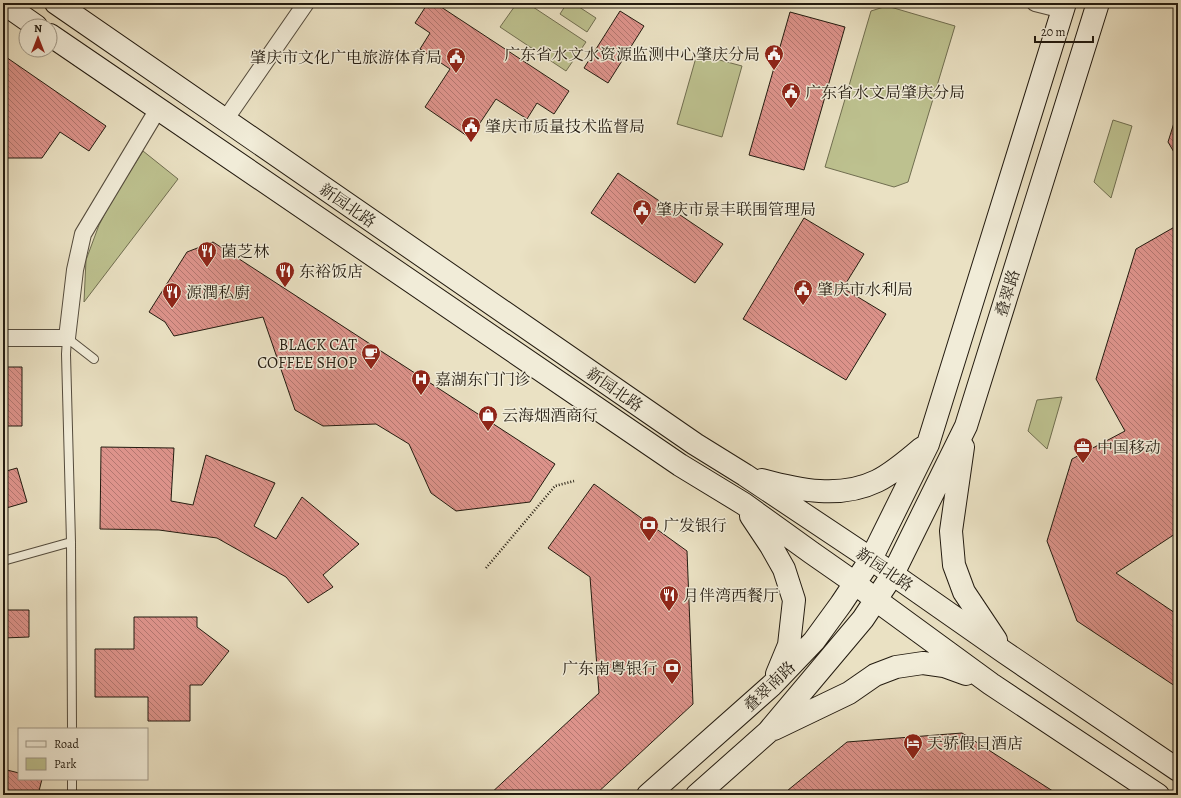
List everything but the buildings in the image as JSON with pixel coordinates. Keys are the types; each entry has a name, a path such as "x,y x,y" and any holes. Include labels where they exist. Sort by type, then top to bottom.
{"main road":[{"path":"3,3 25,18"},
{"name":"新园北路","path":"56,3 695,444 745,475 871,559 1004,652 1178,770"},
{"name":"叠翠路","path":"893,574 966,426 984,364 1098,3"},
{"name":"叠翠路","path":"871,559 928,444 1064,6"},
{"name":"新园北路","path":"58,40 680,465 744,504 855,583 991,684 1158,795"},
{"path":"956,355 984,364"},
{"path":"966,426 950,530 954,565 964,592 1004,652"},
{"path":"680,465 695,444"},
{"path":"745,475 781,485 812,491 833,492 856,488 883,478 928,444"},
{"path":"744,504 784,569 794,600 789,645 772,686"},
{"name":"叠翠南路","path":"648,795 772,686 814,641 871,559"},
{"name":"叠翠南路","path":"697,795 768,732 863,619 893,574"},
{"path":"746,708 768,732 849,693 875,676 896,667 923,663 944,666 991,684"},
{"path":"1041,717 1060,690"}],"street":[{"path":"225,120 306,3"},
{"path":"1035,3 1064,6"},
{"path":"3,338 67,338 74,270 84,234 158,109"}],"lane":[{"path":"67,338 94,359"},
{"path":"67,338 66,354 71,542 72,728"},
{"path":"3,561 71,542"},
{"path":"72,780 72,795"}],"path":[{"path":"486,568 555,486 574,481"}],"green space":[{"path":"517,3 527,3 586,42 566,71 500,27"},
{"path":"567,3 573,3 596,18 587,32 560,14"},
{"path":"887,6 955,26 908,182 894,187 825,167 871,11"},
{"path":"697,54 742,66 722,137 677,124"},
{"path":"1113,120 1132,126 1111,198 1094,182"},
{"path":"143,151 178,179 84,302 86,260 99,225 112,200"},
{"path":"1062,397 1047,449 1028,431 1037,400"}],"place":[{"name":"广东省水文水资源监测中心肇庆分局","path":"774,71"},
{"name":"肇庆市文化广电旅游体育局","path":"456,74"},
{"name":"广东省水文局肇庆分局","path":"791,109"},
{"name":"肇庆市质量技术监督局","path":"471,143"},
{"name":"肇庆市景丰联围管理局","path":"642,226"},
{"name":"菌芝林","path":"207,268"},
{"name":"东裕饭店","path":"285,288"},
{"name":"肇庆市水利局","path":"803,306"},
{"name":"源潤私廚","path":"172,309"},
{"name":"BLACK CAT COFFEE SHOP","path":"371,370"},
{"name":"嘉湖东门门诊","path":"421,396"},
{"name":"云海烟酒商行","path":"488,432"},
{"name":"中国移动","path":"1083,464"},
{"name":"广发银行","path":"649,542"},
{"name":"月伴湾西餐厅","path":"669,612"},
{"name":"广东南粤银行","path":"672,685"},
{"name":"天骄假日酒店","path":"913,760"}]}
